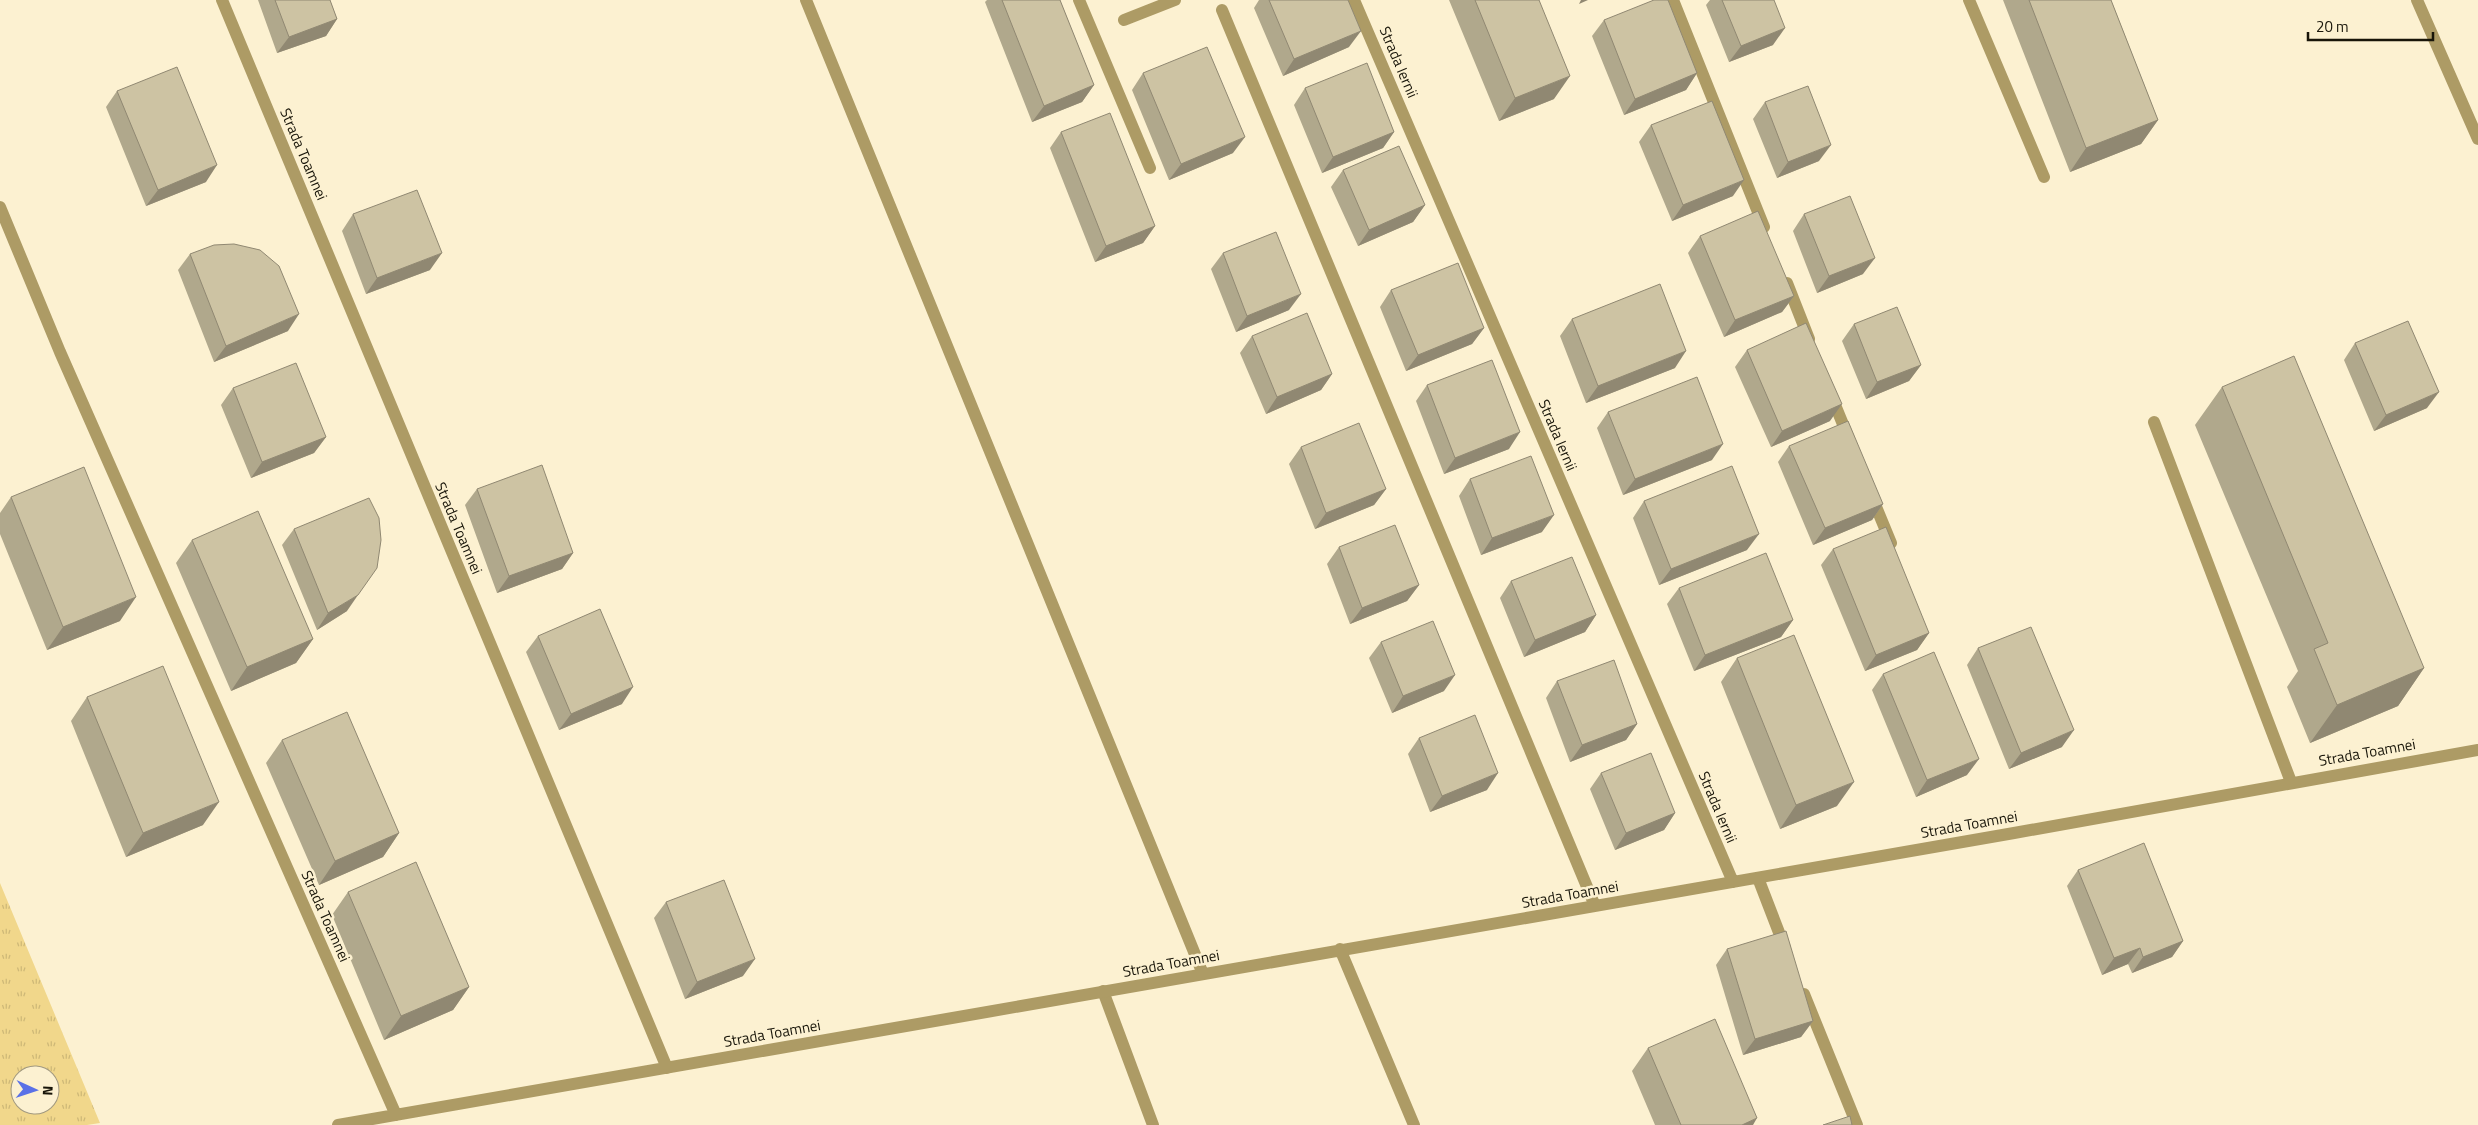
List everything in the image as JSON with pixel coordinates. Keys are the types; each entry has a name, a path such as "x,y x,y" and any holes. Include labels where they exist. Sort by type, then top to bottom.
{"street":[{"name":"Strada Toamnei","path":"222,0 667,1068"},
{"path":"806,0 1203,974"},
{"path":"1079,0 1150,168"},
{"path":"1124,20 1175,0"},
{"name":"Strada Iernii","path":"1354,0 1733,882"},
{"path":"1673,0 1769,240"},
{"path":"1969,0 2044,177"},
{"path":"2417,0 2478,139"},
{"path":"1222,10 1595,906"},
{"name":"Strada Toamnei","path":"0,207 60,352 396,1115"},
{"path":"1780,268 1814,351"},
{"path":"1825,379 1854,453"},
{"path":"2154,422 2291,782"},
{"path":"1866,480 1895,554"},
{"name":"Strada Toamnei","path":"338,1125 1340,949 1758,878 2478,750"},
{"path":"1758,878 1790,959"},
{"path":"1340,949 1414,1125"},
{"path":"1800,986 1857,1125"},
{"path":"1103,992 1153,1125"}],"green space":[{"path":"0,883 100,1123 87,1125 0,1125"}],"building":[{"path":"275,0 330,0 337,19 289,37"},
{"path":"1002,0 1060,0 1094,85 1044,106"},
{"path":"1269,0 1348,0 1361,31 1294,59"},
{"path":"1475,0 1539,0 1570,76 1515,98"},
{"path":"1654,0 1668,0 1697,73 1635,99 1604,20"},
{"path":"1722,0 1774,0 1785,28 1741,46"},
{"path":"2029,0 2111,0 2158,120 2086,148"},
{"path":"1207,47 1245,137 1181,164 1143,73"},
{"path":"1367,63 1394,132 1333,157 1305,88"},
{"path":"177,67 217,165 158,190 117,91"},
{"path":"1808,86 1831,145 1788,162 1765,102"},
{"path":"1712,101 1744,180 1683,205 1651,125"},
{"path":"1110,113 1155,226 1106,246 1061,132"},
{"path":"1399,146 1425,205 1369,230 1343,170"},
{"path":"417,190 442,253 377,278 353,214"},
{"path":"1850,196 1875,258 1829,276 1804,214"},
{"path":"1758,211 1794,296 1735,320 1700,236"},
{"path":"1276,232 1301,294 1247,316 1223,253"},
{"path":"234,244 260,250 279,266 299,314 226,346 190,254 214,245"},
{"path":"1458,263 1484,328 1418,355 1391,290"},
{"path":"1660,284 1686,351 1598,386 1572,319"},
{"path":"1897,307 1921,365 1877,382 1854,324"},
{"path":"1307,313 1332,374 1277,397 1252,336"},
{"path":"2408,321 2439,392 2386,415 2355,343"},
{"path":"1806,323 1842,404 1782,431 1747,350"},
{"path":"2294,356 2424,668 2337,705 2314,649 2328,643 2222,387"},
{"path":"1492,360 1520,432 1455,458 1427,385"},
{"path":"296,363 326,437 262,462 233,388"},
{"path":"1697,377 1723,444 1635,479 1608,412"},
{"path":"1848,421 1883,504 1825,528 1789,446"},
{"path":"1359,423 1386,489 1326,513 1301,447"},
{"path":"1531,456 1554,515 1492,538 1470,479"},
{"path":"542,465 573,553 509,576 477,489"},
{"path":"1732,466 1759,534 1671,569 1644,501"},
{"path":"84,467 136,597 63,627 11,497"},
{"path":"369,498 379,518 381,540 377,568 358,595 328,613 294,529"},
{"path":"258,511 313,639 247,667 192,540"},
{"path":"1395,525 1419,585 1362,608 1339,547"},
{"path":"1886,527 1929,633 1876,655 1833,549"},
{"path":"1766,553 1793,620 1705,655 1679,588"},
{"path":"1572,557 1596,615 1535,640 1511,581"},
{"path":"600,609 633,687 571,714 538,636"},
{"path":"1433,621 1455,675 1403,696 1381,642"},
{"path":"2031,627 2074,730 2021,753 1978,648"},
{"path":"1794,635 1854,782 1796,805 1737,658"},
{"path":"1934,652 1979,759 1927,780 1883,674"},
{"path":"1614,660 1637,724 1582,745 1557,681"},
{"path":"163,666 219,802 143,833 87,697"},
{"path":"347,712 399,833 335,861 282,740"},
{"path":"1475,715 1498,773 1442,796 1419,738"},
{"path":"1651,753 1675,813 1626,833 1601,773"},
{"path":"2144,843 2183,941 2143,957 2140,948 2114,958 2078,870"},
{"path":"416,862 469,987 401,1016 348,892"},
{"path":"724,880 755,959 697,982 666,902"},
{"path":"1786,931 1813,1021 1755,1039 1727,949"},
{"path":"1715,1019 1757,1118 1742,1125 1681,1125 1648,1048"},
{"path":"1850,1116 1852,1125 1823,1125"}]}
